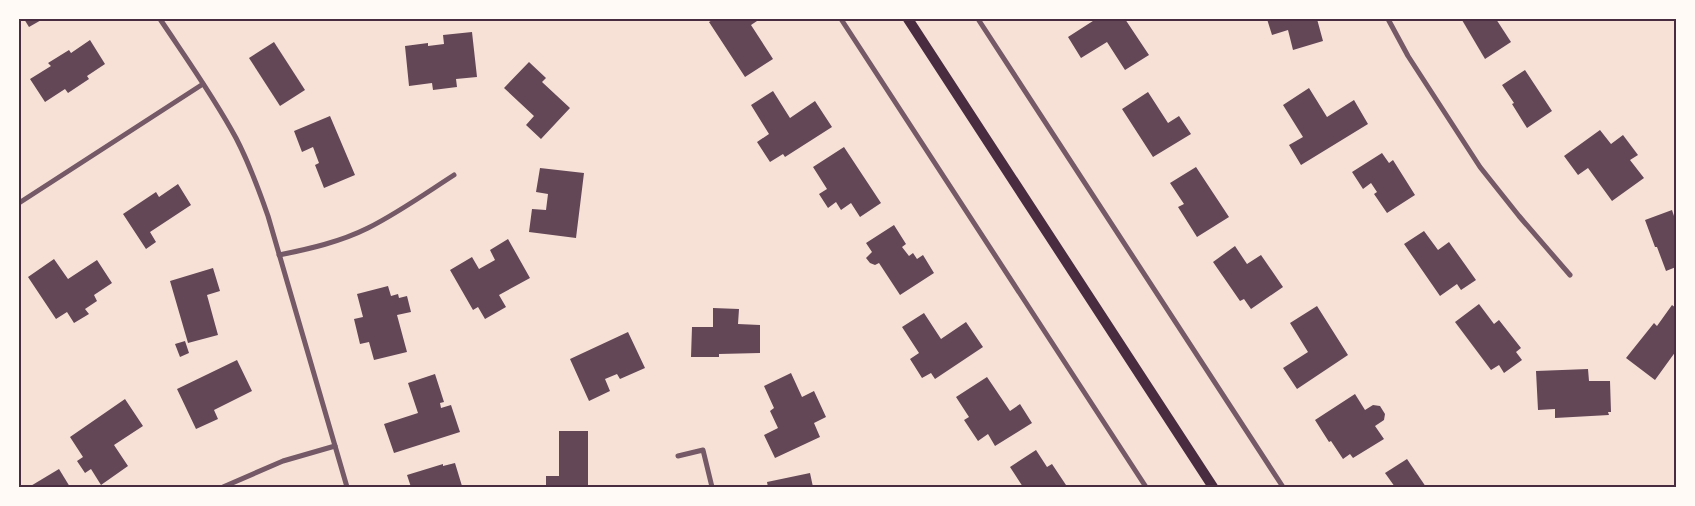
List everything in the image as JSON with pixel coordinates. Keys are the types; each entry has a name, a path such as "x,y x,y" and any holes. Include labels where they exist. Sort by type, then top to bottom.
{"main road":[{"path":"908,19 1213,487"}],"street":[{"path":"160,19 203,84 236,139 254,177 279,255 346,487"},
{"path":"841,19 1146,487"},
{"path":"978,19 1283,487"},
{"path":"1388,19 1408,56 1480,167 1570,275"},
{"path":"19,203 203,84"},
{"path":"279,255 322,246 369,228 454,175"},
{"path":"223,487 283,461 335,446"},
{"path":"678,456 703,450 712,487"}],"building":[{"path":"24,19 43,19 29,27"},
{"path":"714,19 760,19 751,25 773,59 745,77 709,22"},
{"path":"1096,19 1125,19 1149,55 1125,70 1107,42 1081,58 1068,37"},
{"path":"1267,19 1317,19 1323,41 1293,50 1288,30 1272,35"},
{"path":"1496,19 1511,42 1485,59 1462,20"},
{"path":"472,32 477,77 456,79 457,87 433,90 432,83 409,86 405,46 428,43 428,46 444,44 443,35"},
{"path":"90,40 105,64 87,76 89,79 68,93 65,89 45,102 30,79 51,66 48,63 69,50 71,53"},
{"path":"274,42 305,90 280,106 249,58"},
{"path":"529,62 546,78 542,82 570,108 541,139 526,125 534,116 504,88"},
{"path":"1525,70 1552,111 1527,128 1502,85"},
{"path":"1309,88 1327,117 1354,100 1368,124 1301,165 1289,145 1303,137 1283,105"},
{"path":"773,91 790,118 815,101 832,127 785,157 783,154 770,162 757,142 769,134 751,105"},
{"path":"1148,92 1168,123 1179,116 1191,134 1153,157 1122,109"},
{"path":"330,116 355,175 324,188 315,165 319,163 313,147 302,152 294,131"},
{"path":"1600,130 1611,144 1623,135 1638,155 1630,160 1644,178 1612,201 1588,168 1578,175 1564,156"},
{"path":"844,147 881,203 860,217 851,203 841,210 836,202 828,208 819,194 827,189 813,167"},
{"path":"1382,153 1389,163 1393,160 1415,195 1387,213 1374,194 1377,192 1371,183 1363,189 1352,172"},
{"path":"1196,167 1229,217 1197,237 1178,207 1184,204 1170,183"},
{"path":"540,168 584,173 576,238 529,232 532,209 546,210 548,194 536,192"},
{"path":"178,184 191,205 150,232 156,242 146,249 123,214 156,192 159,197"},
{"path":"1672,210 1676,222 1676,267 1666,271 1645,220"},
{"path":"894,225 906,244 902,247 909,256 913,253 917,259 923,255 934,273 900,295 879,263 875,265 866,258 872,252 866,243"},
{"path":"1424,231 1438,250 1449,242 1476,280 1461,290 1457,284 1440,296 1404,244"},
{"path":"508,239 530,278 499,295 506,307 485,319 478,307 473,310 450,270 472,257 479,269 495,260 490,250"},
{"path":"1235,246 1247,264 1261,255 1283,287 1251,309 1244,299 1240,301 1213,262"},
{"path":"54,259 68,279 97,260 112,283 94,295 97,301 85,309 89,314 74,323 67,312 56,319 28,277"},
{"path":"213,268 220,291 207,295 218,335 188,343 170,281"},
{"path":"388,286 391,296 398,294 399,298 407,296 411,312 397,315 407,352 374,360 369,342 360,344 354,319 363,317 357,294"},
{"path":"1479,304 1494,324 1499,320 1521,348 1516,352 1522,360 1504,373 1499,365 1491,370 1455,322"},
{"path":"1672,305 1676,308 1676,351 1655,380 1626,358 1654,323 1657,326"},
{"path":"1317,306 1348,355 1297,389 1283,368 1308,352 1290,323"},
{"path":"713,308 739,309 738,324 760,325 760,353 719,354 719,357 691,357 692,327 713,327"},
{"path":"924,313 941,339 966,322 983,347 935,379 931,373 922,378 910,359 919,353 902,327"},
{"path":"628,332 645,368 620,379 617,374 605,379 610,391 589,401 570,359"},
{"path":"185,341 189,353 180,357 175,344"},
{"path":"237,360 252,391 214,410 218,419 196,429 177,389"},
{"path":"1588,369 1589,381 1610,381 1611,412 1608,412 1609,415 1555,418 1555,409 1538,410 1536,371"},
{"path":"791,373 802,397 814,391 826,417 814,423 820,437 775,458 764,435 778,428 770,411 774,408 764,386"},
{"path":"435,374 444,402 440,403 441,408 451,405 460,432 394,453 384,424 418,413 408,383"},
{"path":"987,377 1010,411 1020,404 1032,423 995,446 988,434 978,441 964,420 969,417 956,397"},
{"path":"1355,394 1365,410 1373,405 1380,406 1385,414 1384,420 1375,426 1384,439 1353,458 1350,454 1343,459 1315,420"},
{"path":"125,399 143,426 114,445 128,466 101,485 91,469 85,473 77,461 83,457 70,437"},
{"path":"559,431 588,431 588,487 546,487 546,476 559,476"},
{"path":"1036,450 1047,467 1052,464 1066,485 1062,487 1023,487 1010,467"},
{"path":"1407,459 1426,487 1395,487 1385,473"},
{"path":"455,463 462,486 411,487 407,475 443,464 443,466"},
{"path":"59,469 70,487 29,487"},
{"path":"810,473 813,487 768,487 767,482"}]}
